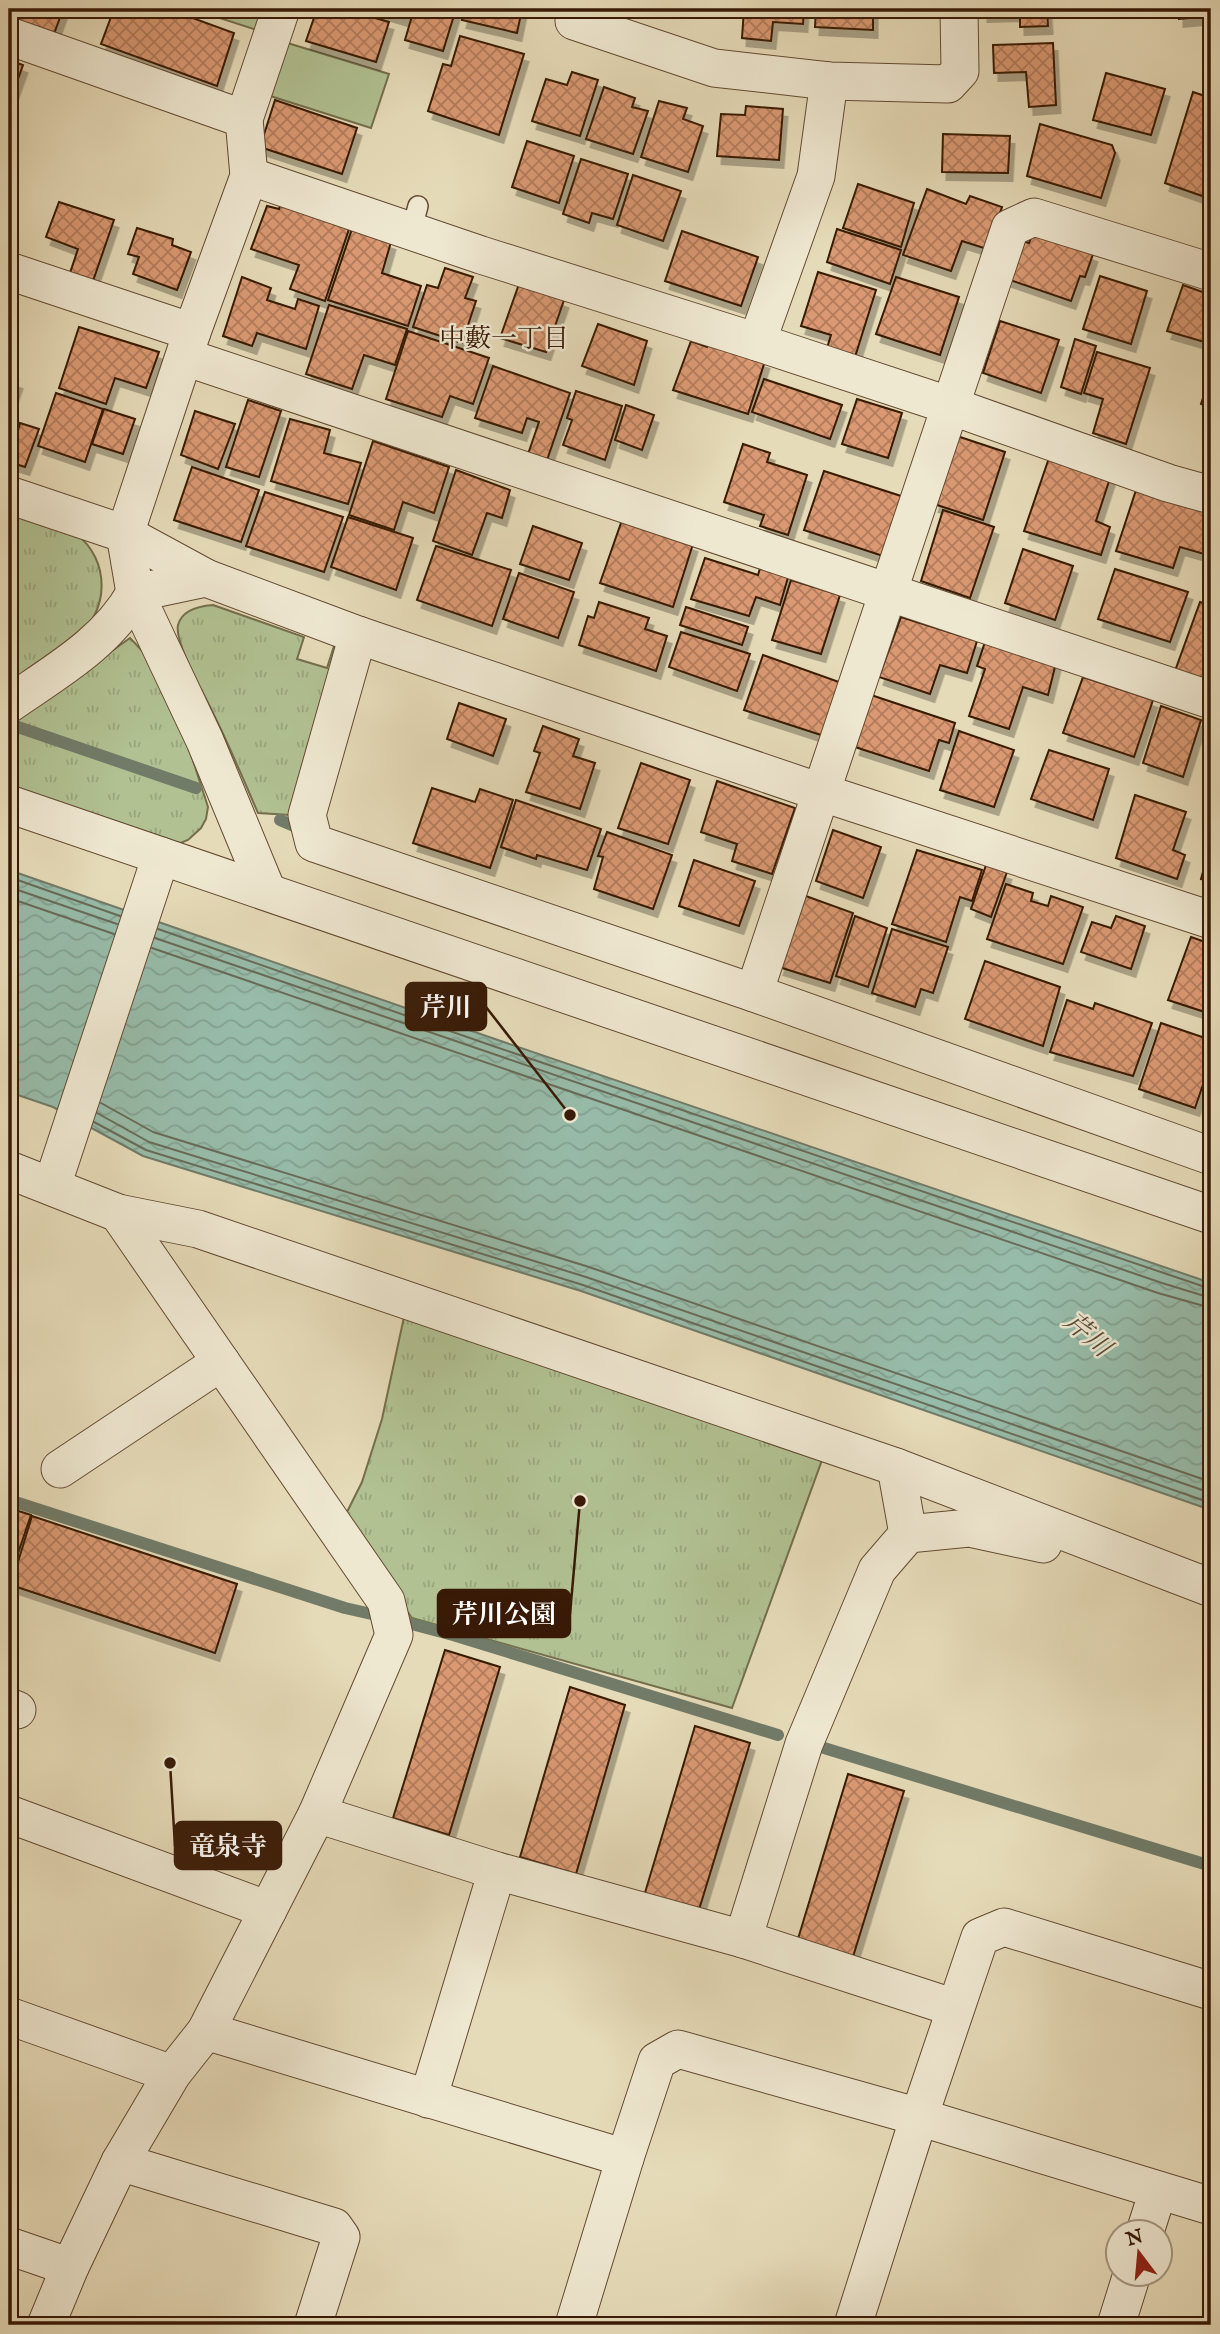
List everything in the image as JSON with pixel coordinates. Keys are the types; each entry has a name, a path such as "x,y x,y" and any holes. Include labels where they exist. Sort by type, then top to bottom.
{"street":[{"path":"267,891 205,741 135,593 125,534 249,176 244,119 281,9"},
{"path":"577,9 574,21 714,68 916,92 948,84 960,71 959,9"},
{"path":"9,36 244,119"},
{"path":"757,342 816,176 829,81"},
{"path":"249,176 414,219 757,342 951,406 1168,483 1211,495"},
{"path":"757,985 1010,228 1034,217 1211,272"},
{"path":"9,271 189,344 668,512 888,593 1211,700"},
{"path":"9,495 125,534 206,578 358,635 820,792 1211,920"},
{"path":"135,593 206,578"},
{"path":"9,704 93,645 126,610 135,593"},
{"path":"358,635 307,815 314,843 757,985 1211,1156"},
{"path":"9,804 158,869 267,891 1211,1215"},
{"path":"55,1176 158,869"},
{"path":"9,1170 55,1176 118,1213 198,1229 896,1468 1211,1588"},
{"path":"46,2325 69,2267 120,2162 172,2074 206,2031 317,1814 394,1635 386,1601 118,1213"},
{"path":"60,1469 221,1362"},
{"path":"896,1468 908,1534"},
{"path":"743,1939 804,1745 877,1570 908,1534 969,1528 1164,1572"},
{"path":"9,1814 268,1910"},
{"path":"317,1814 497,1871 743,1939 954,2008"},
{"path":"428,2099 497,1871"},
{"path":"853,2325 954,2008 980,1937 1004,1927 1211,1991"},
{"path":"9,2016 172,2074"},
{"path":"206,2031 625,2158"},
{"path":"574,2325 657,2060 678,2049 919,2117 1211,2206"},
{"path":"120,2162 334,2227 341,2237 313,2325"},
{"path":"1149,2218 1158,2191"},
{"path":"9,2246 69,2267"},
{"path":"1116,2325 1128,2288"}],"green space":[{"path":"192,9 270,9 263,32"},
{"path":"281,41 389,74 371,128 264,94"},
{"path":"23,514 64,525 82,539 98,564 101,593 98,607 81,635 9,682 9,522"},
{"path":"213,605 304,637 297,659 327,668 334,646 339,649 290,815 258,813 181,644 178,625 183,616 197,608"},
{"path":"130,638 148,657 189,748 208,807 201,828 188,840 178,844 9,787 9,725"},
{"path":"404,1317 822,1460 732,1708 412,1618 343,1520 362,1482 382,1419"}],"water":[{"path":"9,870 1211,1283 1211,1510 581,1291 143,1156 53,1107 9,1092"}],"building":[{"path":"13,9 63,9 54,34 9,19"},
{"path":"114,9 168,9 234,33 217,86 101,44"},
{"path":"317,9 344,9 389,22 376,62 306,41"},
{"path":"373,9 406,9 403,18"},
{"path":"414,9 456,9 443,51 405,40"},
{"path":"465,9 522,9 517,33 462,20"},
{"path":"744,9 804,9 803,24 773,22 771,41 742,38"},
{"path":"816,9 873,9 873,30 815,27"},
{"path":"983,9 1047,9 1048,26 1020,27 1020,13 983,14"},
{"path":"1179,9 1210,9 1210,16 1179,19"},
{"path":"460,36 524,54 499,135 428,111 443,64 451,66"},
{"path":"1053,43 1056,105 1029,107 1026,72 994,73 993,45"},
{"path":"9,60 23,65 9,104"},
{"path":"572,72 598,80 580,136 532,121 546,79 567,85"},
{"path":"1106,73 1165,89 1151,135 1093,120"},
{"path":"604,87 635,98 632,107 648,111 633,154 586,139"},
{"path":"1193,92 1211,98 1211,199 1165,183"},
{"path":"275,100 357,128 342,174 260,147"},
{"path":"659,101 687,108 683,119 703,126 688,172 641,157"},
{"path":"746,106 783,109 779,160 717,156 721,114 745,115"},
{"path":"1040,124 1112,145 1115,153 1101,198 1027,176"},
{"path":"943,134 1010,136 1008,173 942,172"},
{"path":"527,141 574,156 559,203 512,187"},
{"path":"581,159 628,174 613,219 592,213 589,223 563,214"},
{"path":"633,175 681,191 663,241 617,225"},
{"path":"858,184 914,203 901,247 843,228"},
{"path":"927,189 966,204 970,196 1002,207 987,249 962,241 951,271 903,255"},
{"path":"282,200 351,223 325,301 290,289 299,265 251,249 267,206 279,209"},
{"path":"59,202 114,220 93,281 70,273 78,249 46,237"},
{"path":"137,228 173,239 172,245 191,252 177,290 133,274 139,257 128,254"},
{"path":"352,229 391,242 382,273 421,286 408,326 328,300"},
{"path":"837,229 901,250 890,284 827,262"},
{"path":"682,231 758,257 741,306 665,281"},
{"path":"1033,233 1093,254 1085,277 1080,276 1071,301 1007,279 1020,240 1029,243"},
{"path":"445,268 473,277 465,298 476,301 462,343 413,327 427,285 438,288"},
{"path":"818,272 876,290 855,357 827,348 831,335 801,326"},
{"path":"1100,276 1147,291 1131,344 1083,329"},
{"path":"242,277 271,288 267,300 295,309 298,299 319,306 306,349 257,333 252,346 223,336"},
{"path":"896,277 959,297 940,355 876,334"},
{"path":"519,284 564,300 546,352 500,338"},
{"path":"1183,285 1211,295 1211,344 1167,331"},
{"path":"329,305 407,329 395,365 364,355 352,389 306,374"},
{"path":"1000,321 1059,340 1041,393 983,373"},
{"path":"598,324 647,341 634,385 582,366"},
{"path":"79,327 159,352 146,388 115,378 106,404 59,388"},
{"path":"408,331 489,358 473,404 450,396 442,417 386,399"},
{"path":"1075,339 1096,346 1081,394 1061,387"},
{"path":"691,341 707,347 709,342 765,361 748,414 673,390"},
{"path":"1097,352 1150,368 1126,444 1093,433 1103,399 1084,393"},
{"path":"493,366 570,393 546,463 527,457 539,422 527,418 522,433 475,418"},
{"path":"9,378 18,381 9,407"},
{"path":"764,379 842,405 830,439 752,412"},
{"path":"1208,383 1211,384 1211,408 1201,404"},
{"path":"576,391 622,406 605,460 563,445 572,420 567,418"},
{"path":"56,393 103,409 85,462 38,446"},
{"path":"857,399 902,413 888,458 842,444"},
{"path":"248,400 281,411 259,477 226,467"},
{"path":"626,405 654,415 642,450 615,440"},
{"path":"104,409 135,419 123,454 92,444"},
{"path":"195,411 235,424 218,469 181,455"},
{"path":"290,419 330,430 324,453 361,463 348,504 271,481"},
{"path":"20,423 39,429 25,467 9,462"},
{"path":"957,436 1005,452 983,520 934,504"},
{"path":"373,441 449,467 434,513 403,502 394,530 349,515"},
{"path":"743,444 770,453 767,462 807,475 788,535 760,526 764,515 724,502"},
{"path":"1050,455 1111,475 1096,521 1110,527 1101,555 1024,531"},
{"path":"192,467 259,490 241,542 174,520"},
{"path":"456,470 510,490 502,518 487,513 472,555 433,541"},
{"path":"824,471 904,497 883,556 804,530"},
{"path":"1138,484 1211,508 1211,556 1180,547 1173,568 1116,551"},
{"path":"265,492 343,517 324,572 246,546"},
{"path":"943,510 994,527 970,598 921,581"},
{"path":"348,517 413,538 396,590 331,567"},
{"path":"622,520 693,544 673,607 600,583"},
{"path":"533,526 582,543 569,580 520,564"},
{"path":"436,546 511,570 492,626 417,600"},
{"path":"1023,549 1073,566 1055,620 1005,603"},
{"path":"705,558 758,575 761,565 789,574 780,605 756,597 749,616 691,599"},
{"path":"1115,569 1188,592 1170,642 1098,619"},
{"path":"519,573 574,592 558,638 503,619"},
{"path":"791,580 840,595 821,654 772,640"},
{"path":"599,602 649,618 645,629 667,636 656,671 579,645 588,616 594,618"},
{"path":"1200,602 1211,606 1211,665 1206,682 1175,671"},
{"path":"686,607 748,627 742,645 680,625"},
{"path":"901,617 977,641 967,673 940,665 930,694 879,677"},
{"path":"681,632 750,654 737,691 669,667"},
{"path":"986,639 1056,663 1048,695 1023,687 1009,729 969,716 985,669 977,666"},
{"path":"763,655 842,683 824,736 744,710"},
{"path":"1083,677 1153,700 1134,757 1063,733"},
{"path":"871,695 955,723 949,743 939,740 929,771 855,747"},
{"path":"459,703 506,719 493,756 447,739"},
{"path":"1161,706 1201,720 1183,777 1143,763"},
{"path":"543,726 579,739 573,756 595,763 580,809 526,792 540,753 534,751"},
{"path":"959,731 1014,750 994,807 940,790"},
{"path":"1049,750 1109,769 1093,820 1031,799"},
{"path":"641,763 690,780 668,844 618,828"},
{"path":"717,781 795,808 772,874 732,861 737,844 701,832"},
{"path":"432,788 475,802 480,789 513,800 490,868 413,843"},
{"path":"1135,795 1186,812 1173,850 1185,855 1177,879 1116,858"},
{"path":"516,800 601,829 587,870 537,855 536,859 501,847"},
{"path":"833,830 881,847 863,898 816,881"},
{"path":"607,832 672,855 653,909 594,889 603,857 598,856"},
{"path":"1211,843 1211,882 1201,879"},
{"path":"917,850 982,870 972,901 960,897 946,942 892,924"},
{"path":"694,860 755,881 739,926 679,906"},
{"path":"986,865 1007,872 991,917 971,909"},
{"path":"1006,884 1033,893 1031,901 1048,906 1051,896 1083,907 1063,964 987,939"},
{"path":"803,895 853,913 830,983 779,967"},
{"path":"855,916 887,928 868,987 836,976"},
{"path":"1116,916 1145,926 1131,969 1081,952 1092,922 1111,928"},
{"path":"892,929 948,947 933,993 921,989 915,1007 872,993"},
{"path":"1191,937 1211,944 1211,1014 1168,1000"},
{"path":"985,961 1060,987 1043,1046 965,1019"},
{"path":"1067,1000 1093,1009 1095,1003 1152,1023 1133,1076 1050,1052"},
{"path":"1161,1023 1211,1040 1211,1061 1195,1108 1139,1089"},
{"path":"9,1508 31,1515 15,1562 9,1560"},
{"path":"32,1516 237,1584 215,1653 11,1585"},
{"path":"445,1650 500,1667 449,1835 393,1818"},
{"path":"570,1687 625,1705 576,1874 520,1857"},
{"path":"695,1726 750,1743 698,1913 644,1896"},
{"path":"848,1774 904,1791 852,1960 797,1942"}],"waterway":[{"path":"15,726 196,788"},
{"path":"280,820 294,826"},
{"path":"9,1500 345,1608 376,1615"},
{"path":"404,1622 778,1735"},
{"path":"824,1748 1211,1866"}],"place":[{"name":"芹川","path":"570,1115"},
{"name":"芹川公園","path":"580,1501"},
{"name":"竜泉寺","path":"170,1763"}],"district":[{"name":"中藪一丁目","path":"504,338"}]}
